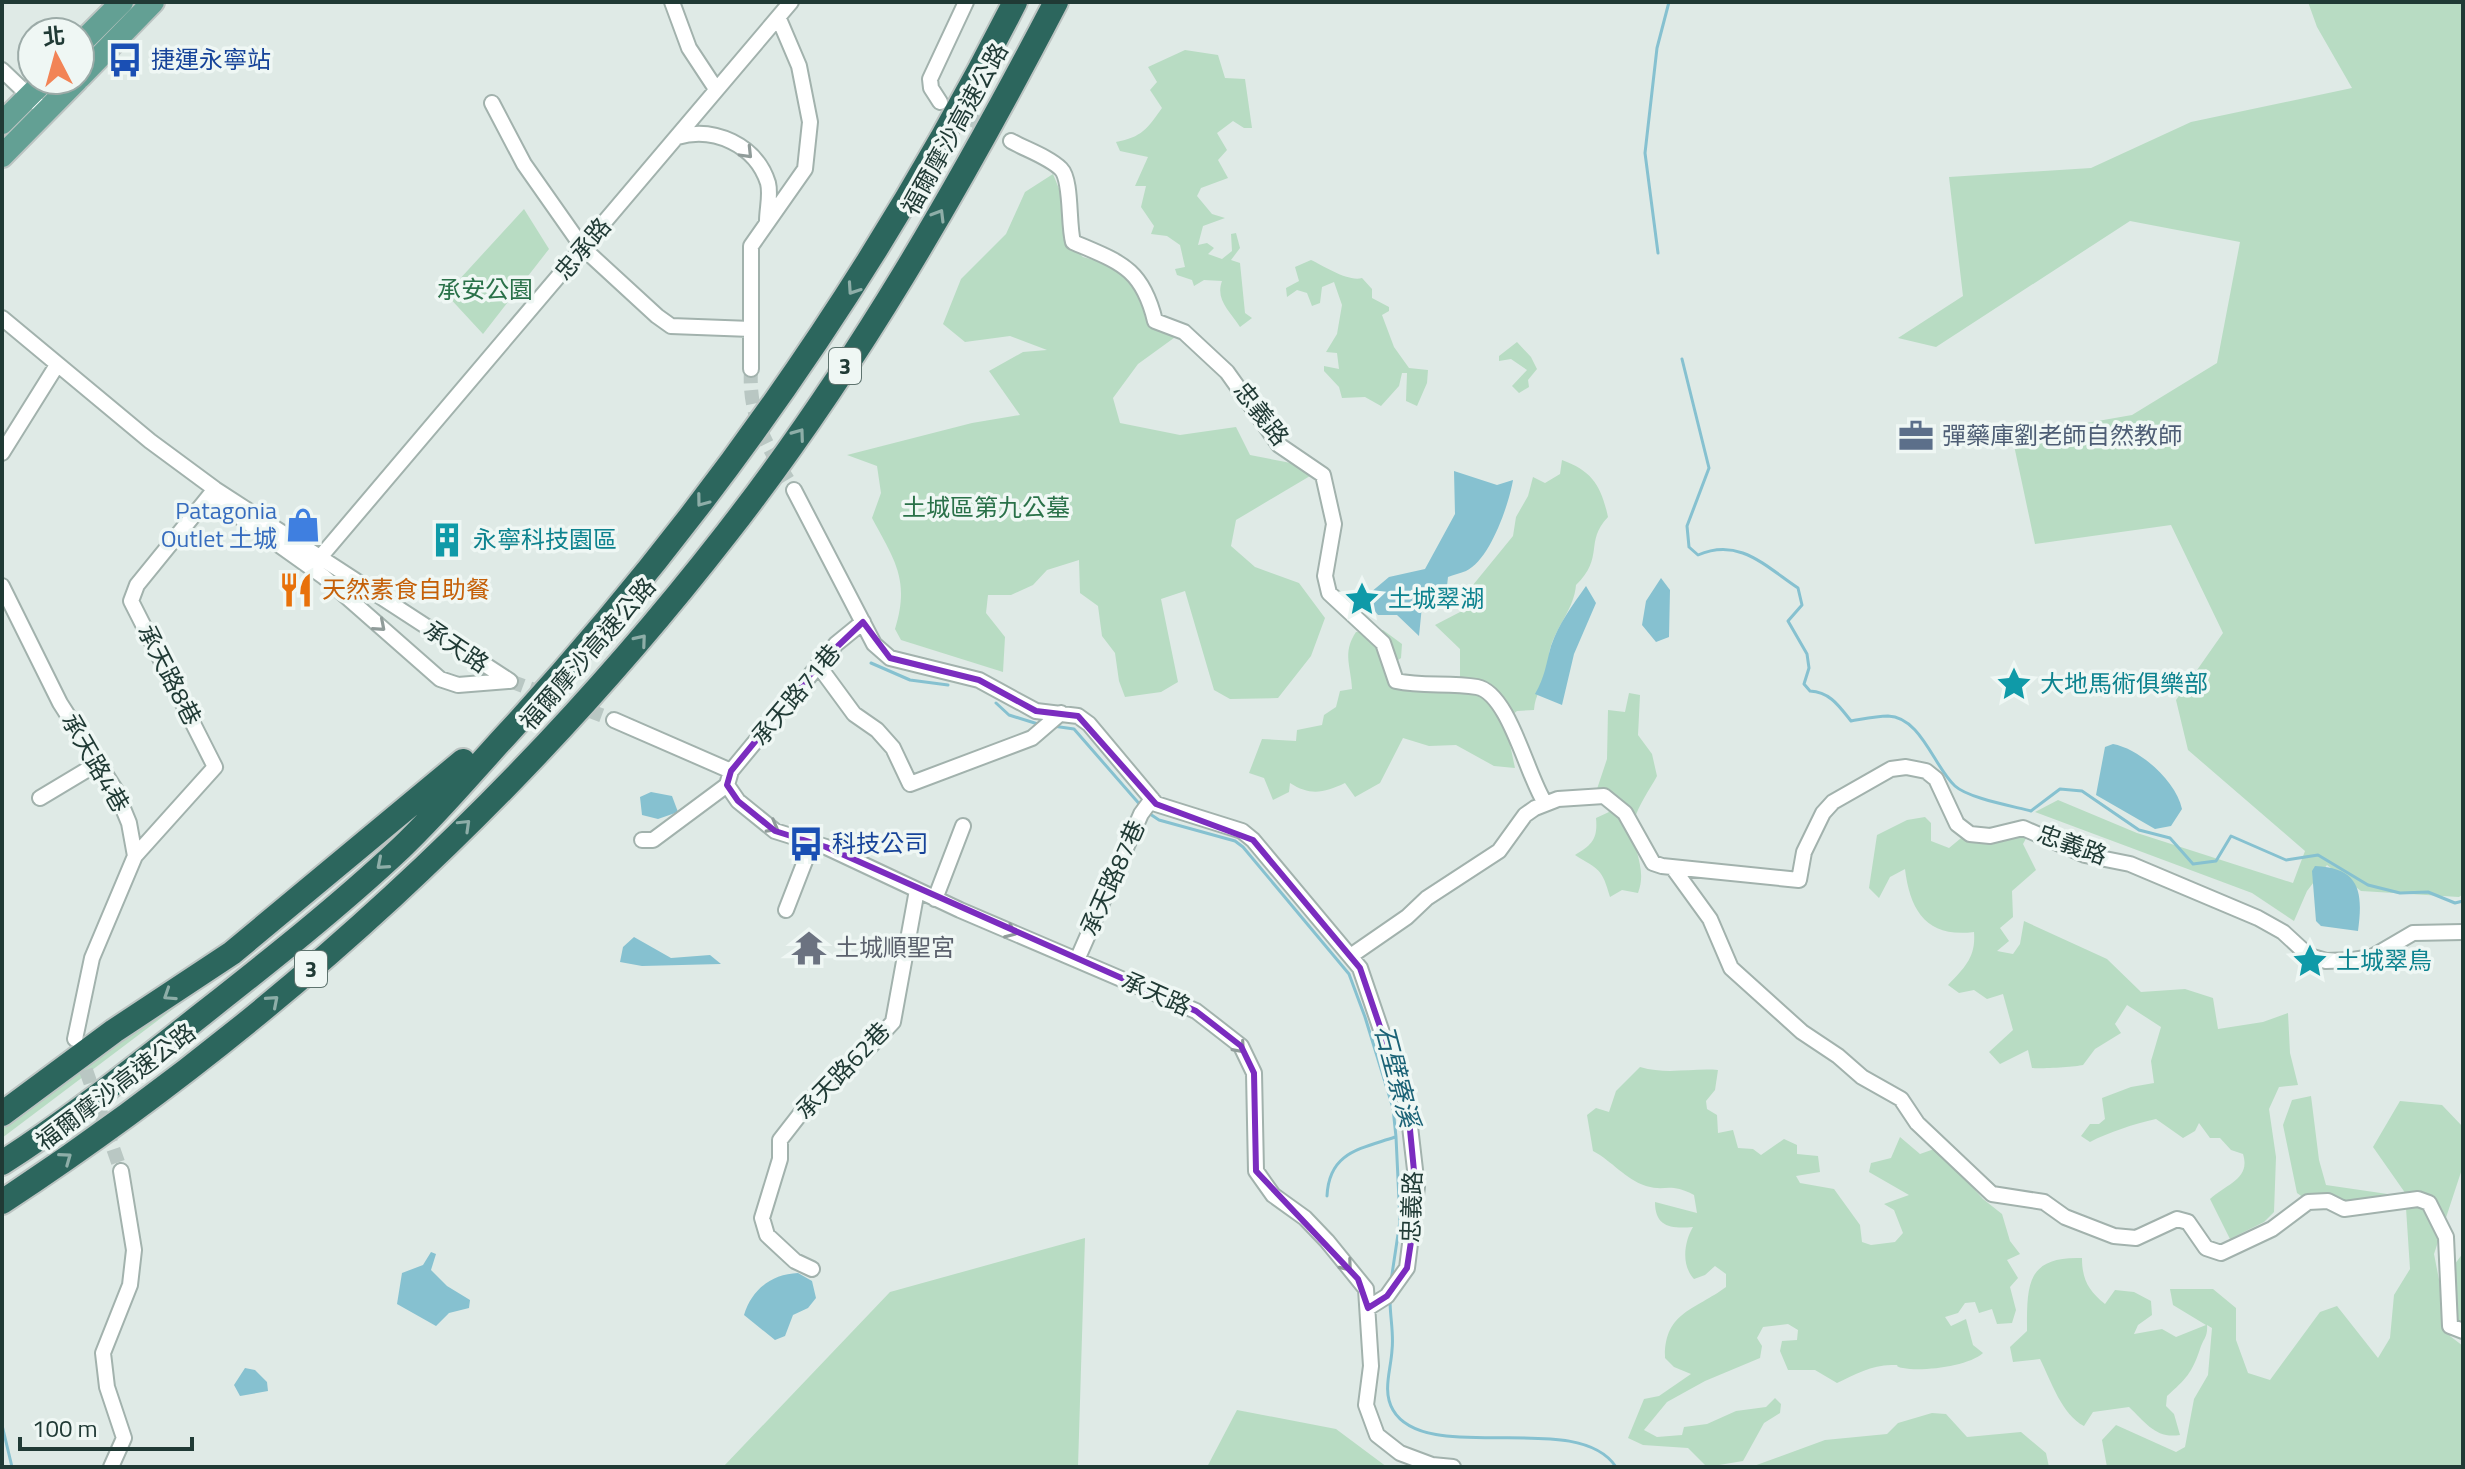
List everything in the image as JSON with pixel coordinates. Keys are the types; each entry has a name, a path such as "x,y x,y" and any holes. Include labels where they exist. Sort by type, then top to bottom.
{"highway":[{"name":"福爾摩沙高速公路","path":"2,1163 149,1056 313,926 403,846 536,702 698,508 795,375 882,244 959,112 1015,2"},
{"name":"福爾摩沙高速公路","path":"2,1202 175,1080 330,953 517,775 639,643 729,531 830,391 989,131 1056,2"},
{"path":"2,1114 114,1031 232,953 536,702"}],"main road":[{"path":"96,28 122,2"},
{"path":"96,61 153,2"},
{"path":"2,123 29,96"},
{"path":"2,156 62,96"}],"street":[{"path":"672,2 689,48 716,89"},
{"name":"忠承路","path":"315,563 791,2"},
{"path":"940,102 930,79 966,2"},
{"path":"751,369 751,246 805,169 810,122 799,66 779,19"},
{"path":"29,96 46,112"},
{"path":"492,103 524,164 583,248 671,326 751,329"},
{"path":"677,137 704,135 742,145 769,186 767,221"},
{"name":"忠義路","path":"1011,141 1062,169 1068,185 1068,222 1073,242 1114,258 1134,273 1150,299 1155,321 1184,332 1227,372 1279,445 1323,475 1334,524 1325,576 1329,593 1383,643 1396,681 1481,688 1496,701 1512,729 1528,772 1545,803"},
{"name":"承天路","path":"2,318 150,441 315,563 510,681 458,685 440,679 315,563"},
{"path":"2,453 57,365"},
{"name":"承天路8巷","path":"135,856 215,767 131,601 137,585 215,489"},
{"name":"忠義路","path":"794,490 874,644 890,658 979,680 1036,711 1059,717 1078,716 1089,724 1146,806 1242,831 1352,955 1382,1027 1408,1109 1417,1202 1410,1257 1402,1278 1387,1296 1368,1308"},
{"name":"承天路4巷","path":"2,586 60,703 100,762 129,823 135,856"},
{"name":"承天路71巷","path":"642,840 653,840 729,778 818,665 863,622"},
{"path":"420,661 443,674 459,676 469,671 463,653"},
{"path":"471,683 482,665"},
{"path":"818,665 854,714 877,730 893,748 910,784 1032,738 1059,717"},
{"name":"承天路","path":"614,720 729,778 738,801 775,831 812,843 1196,1011 1241,1046 1254,1073 1256,1171 1273,1195 1305,1218 1366,1289 1371,1366 1366,1405 1377,1435 1400,1453 1432,1465 1453,1467"},
{"path":"40,798 100,762"},
{"name":"忠義路","path":"1673,868 1799,880 1804,852 1823,813 1833,802 1891,769 1906,767 1926,771 1936,779 1957,824 1970,834 1990,836 2023,828 2085,855 2130,864 2258,918 2283,932 2309,956 2326,961 2353,960 2372,957 2413,933 2463,932"},
{"path":"1352,955 1407,917 1427,898 1499,851 1525,815 1545,803 1604,796 1625,813 1653,863 1673,868 1710,919 1731,968 1802,1032 1862,1077 1901,1099 1917,1123 1992,1194 2044,1202 2065,1217 2114,1236 2136,1238 2177,1219 2188,1222 2206,1248 2221,1253 2272,1229 2308,1202 2328,1201 2344,1209 2418,1199 2429,1203 2446,1237 2450,1326 2463,1331"},
{"name":"承天路87巷","path":"1077,960 1146,806"},
{"path":"935,899 963,826"},
{"path":"786,910 812,843"},
{"path":"75,1039 92,958 135,856"},
{"name":"承天路62巷","path":"812,1269 795,1261 767,1235 762,1218 780,1159 780,1140 822,1086 867,1050 893,1022 917,890"},
{"path":"111,1467 124,1438 107,1387 103,1353 130,1285 134,1250 121,1171"}],"highlighted area":[{"path":"863,622 890,658 979,680 1036,711 1078,716 1156,804 1253,840 1360,968 1408,1109 1417,1202 1407,1268 1387,1296 1368,1308 1358,1279 1256,1171 1254,1073 1241,1046 1196,1011 826,847 775,831 738,801 727,785 731,771 818,665"}],"green space":[{"path":"2308,2 2463,2 2463,894 2459,897 2361,891 2327,865 2307,891 2294,921 2252,893 2035,812 2058,800 2137,833 2293,883 2305,851 2188,750 2176,700 2223,633 2171,525 2035,544 2012,436 2132,415 2217,363 2240,242 2130,221 1936,347 1898,338 1963,296 1949,177 2091,168 2191,122 2352,88 2317,27"},
{"path":"1185,50 1218,55 1225,78 1245,79 1252,128 1244,128 1233,121 1217,133 1227,150 1218,160 1228,178 1201,188 1197,196 1212,214 1225,218 1203,226 1198,245 1207,243 1214,248 1208,254 1222,259 1232,251 1231,234 1236,233 1240,248 1231,260 1240,263 1245,313 1252,318 1240,327 1222,300 1222,281 1204,280 1194,286 1192,280 1177,275 1175,269 1185,267 1180,245 1167,236 1151,234 1154,226 1141,207 1146,186 1135,186 1148,157 1120,151 1116,142 1143,131 1162,108 1150,90 1157,82 1148,67"},
{"name":"土城區第九公墓","path":"1053,174 1064,201 1063,238 1083,257 1123,268 1146,301 1178,335 1138,364 1113,398 1120,423 1180,435 1236,427 1250,455 1296,464 1310,476 1236,520 1231,546 1255,567 1299,583 1325,618 1311,656 1278,698 1230,699 1214,690 1185,591 1161,599 1178,682 1161,692 1125,697 1115,653 1102,636 1098,606 1080,593 1079,560 1047,570 1033,585 1011,595 988,595 986,613 1005,637 1003,672 901,640 895,629 901,597 898,571 872,518 881,493 877,466 847,455 972,423 1020,415 989,371 1023,352 1047,350 1010,336 965,342 943,324 961,279 1006,234 1025,192"},
{"name":"承安公園","path":"524,209 549,249 483,334 446,294"},
{"path":"1311,260 1343,276 1362,278 1372,289 1372,298 1389,307 1389,311 1382,315 1394,347 1409,368 1428,370 1427,383 1417,406 1406,401 1407,373 1402,373 1399,386 1381,406 1365,397 1342,398 1339,387 1324,371 1324,366 1339,369 1337,353 1326,352 1337,334 1342,305 1334,282 1322,287 1320,303 1312,306 1307,293 1297,290 1287,297 1286,288 1299,281 1295,267"},
{"path":"1517,342 1537,369 1528,380 1529,387 1519,393 1512,386 1527,370 1511,359 1499,361 1499,356"},
{"path":"1562,460 1581,469 1594,481 1608,517 1597,534 1590,566 1576,585 1572,602 1553,640 1548,672 1534,710 1517,711 1505,721 1515,768 1494,766 1456,745 1429,746 1403,738 1380,783 1355,797 1345,783 1317,792 1290,783 1289,792 1273,800 1264,778 1249,773 1262,739 1296,741 1297,730 1322,725 1324,715 1336,707 1340,691 1352,689 1348,653 1356,632 1383,630 1402,644 1401,658 1388,667 1394,680 1460,687 1460,649 1435,625 1462,611 1464,596 1513,536 1516,517 1528,496 1533,477 1545,483 1560,474"},
{"path":"1629,693 1640,695 1638,735 1652,754 1657,776 1638,809 1634,823 1641,876 1638,893 1622,890 1610,897 1605,880 1598,871 1575,855 1593,841 1596,818 1609,812 1596,792 1607,759 1608,710 1625,712"},
{"path":"1925,817 1931,823 1931,841 1949,848 1966,834 2030,831 2023,844 2036,870 2012,891 2013,917 2000,928 2009,941 1997,951 2013,954 2020,944 2024,921 2107,959 2141,992 2185,989 2213,998 2218,1029 2263,1022 2288,1013 2290,1053 2298,1085 2279,1087 2269,1109 2276,1157 2274,1212 2264,1222 2230,1239 2210,1199 2240,1175 2245,1162 2243,1154 2231,1150 2220,1138 2210,1138 2199,1123 2195,1131 2183,1138 2156,1119 2090,1142 2081,1136 2090,1124 2099,1124 2105,1119 2102,1098 2131,1087 2154,1083 2151,1061 2161,1027 2127,1005 2115,1024 2121,1033 2095,1049 2083,1065 2032,1068 2028,1050 2000,1064 1989,1052 2013,1030 2003,994 1987,999 1974,990 1959,993 1948,985 1971,955 1974,932 1944,931 1924,918 1911,897 1905,869 1890,877 1879,898 1869,888 1877,835 1907,820"},
{"path":"226,969 2,1138 2,1122"},
{"path":"1640,1067 1669,1071 1718,1070 1715,1090 1706,1101 1707,1109 1717,1115 1718,1133 1733,1130 1738,1148 1753,1149 1761,1155 1784,1139 1797,1145 1797,1154 1818,1156 1820,1172 1796,1176 1800,1183 1834,1189 1860,1225 1862,1242 1871,1245 1895,1242 1903,1233 1894,1210 1884,1204 1909,1195 1869,1172 1871,1163 1891,1158 1900,1137 1920,1154 1937,1148 1983,1199 2002,1214 2010,1241 2020,1254 2007,1260 2018,1278 2010,1287 2016,1310 2012,1323 1997,1324 1992,1309 1979,1313 1975,1302 1965,1303 1958,1313 1945,1317 1951,1326 1966,1319 1973,1345 1983,1353 1976,1358 1957,1365 1933,1368 1877,1367 1837,1383 1815,1370 1788,1370 1780,1351 1782,1341 1797,1340 1798,1330 1788,1324 1763,1327 1757,1338 1762,1346 1760,1358 1705,1381 1667,1402 1644,1430 1657,1437 1682,1435 1684,1427 1707,1424 1736,1411 1766,1407 1775,1398 1781,1404 1780,1413 1764,1423 1743,1461 1707,1467 1688,1448 1643,1445 1628,1438 1644,1399 1659,1396 1691,1374 1674,1367 1665,1358 1666,1343 1676,1321 1726,1287 1726,1274 1715,1266 1694,1279 1690,1273 1685,1253 1693,1227 1671,1227 1658,1217 1655,1202 1697,1213 1694,1195 1679,1189 1653,1188 1638,1183 1593,1151 1587,1115 1596,1108 1609,1112 1616,1091"},
{"path":"2311,1096 2319,1160 2326,1185 2408,1197 2373,1147 2400,1101 2442,1105 2463,1127 2463,1166 2434,1254 2450,1336 2463,1346 2463,1467 2107,1467 2102,1440 2116,1425 2176,1452 2185,1447 2194,1399 2208,1375 2212,1328 2207,1325 2206,1335 2191,1370 2167,1396 2166,1406 2174,1414 2180,1435 2158,1432 2129,1407 2093,1412 2084,1426 2063,1406 2040,1359 2013,1362 2010,1347 2027,1331 2028,1300 2034,1276 2050,1262 2082,1258 2088,1284 2105,1304 2115,1290 2134,1292 2151,1301 2152,1315 2138,1325 2134,1334 2162,1329 2176,1337 2206,1325 2173,1305 2170,1289 2213,1289 2236,1308 2236,1340 2248,1373 2270,1380 2320,1312 2337,1306 2378,1358 2390,1338 2394,1295 2410,1269 2406,1208 2317,1207 2297,1193 2283,1125 2292,1100"},
{"path":"1085,1238 1078,1467 723,1467 890,1292"},
{"path":"2463,1253 2463,1321 2453,1321 2452,1268"},
{"path":"1237,1410 1336,1429 1387,1467 1207,1467"},
{"path":"1932,1413 1946,1414 1967,1437 2021,1432 2046,1453 2049,1467 1751,1467 1825,1440 1887,1434 1898,1423"}],"water":[{"path":"1454,471 1497,485 1513,480 1503,516 1483,556 1466,571 1448,577 1446,595 1422,606 1419,636 1397,615 1378,615 1364,598 1389,577 1425,569 1455,514"},
{"path":"1661,578 1670,590 1669,637 1656,642 1642,625 1646,601"},
{"path":"1586,586 1596,603 1574,654 1562,705 1535,694 1558,630"},
{"path":"2113,744 2134,752 2165,777 2182,809 2171,826 2155,829 2096,795 2105,747"},
{"path":"651,792 672,796 678,812 658,819 642,815 640,797"},
{"path":"2315,866 2342,872 2356,885 2360,905 2358,931 2321,926 2316,921 2312,871"},
{"path":"634,937 671,958 710,955 721,964 642,966 620,962 623,947"},
{"path":"431,1252 436,1254 431,1270 447,1286 470,1300 469,1308 449,1313 436,1326 397,1304 402,1273 423,1265"},
{"path":"798,1273 812,1281 816,1298 808,1308 793,1315 785,1336 775,1340 744,1315 752,1298 764,1285 780,1276"},
{"path":"245,1368 255,1370 267,1382 268,1391 240,1396 234,1385"}],"waterway":[{"path":"1658,253 1645,153 1657,48 1669,2"},
{"path":"1682,359 1709,468 1687,526 1689,547 1698,555 1726,549 1751,556 1798,588 1802,605 1788,621 1807,654 1809,668 1804,684 1810,691 1834,701 1851,721 1883,716 1899,719 1918,734 1955,786 1980,798 2031,811 2060,789 2082,791 2139,830 2170,838 2193,864 2216,861 2231,836 2286,860 2318,855 2368,885 2400,893 2428,892 2455,903 2463,901"},
{"name":"石壁寮溪","path":"871,663 910,680 948,685"},
{"name":"石壁寮溪","path":"996,703 1009,715 1041,725"},
{"name":"石壁寮溪","path":"1053,726 1074,729 1142,807"},
{"name":"石壁寮溪","path":"1147,812 1159,820 1235,841 1243,847 1349,974 1393,1108 1400,1221 1391,1281"},
{"path":"1327,1196 1329,1181 1340,1161 1359,1149 1395,1137"},
{"name":"石壁寮溪","path":"1390,1300 1392,1344 1388,1395 1393,1410 1410,1426 1436,1435 1570,1441 1597,1450 1616,1467"},
{"path":"2,1425 12,1467"}],"tunnel":[{"path":"951,108 1011,141"},
{"path":"751,369 757,419 794,490"},
{"path":"510,681 614,720"},
{"path":"79,1050 121,1171"}],"place":[{"name":"捷運永寧站","path":"125,60"},
{"name":"彈藥庫劉老師自然教師","path":"1916,436"},
{"name":"Patagonia Outlet 土城","path":"303,525"},
{"name":"永寧科技園區","path":"447,540"},
{"name":"天然素食自助餐","path":"296,590"},
{"name":"土城翠湖","path":"1362,599"},
{"name":"大地馬術俱樂部","path":"2014,684"},
{"name":"科技公司","path":"806,844"},
{"name":"土城順聖宮","path":"809,948"},
{"name":"土城翠鳥","path":"2310,961"}]}
